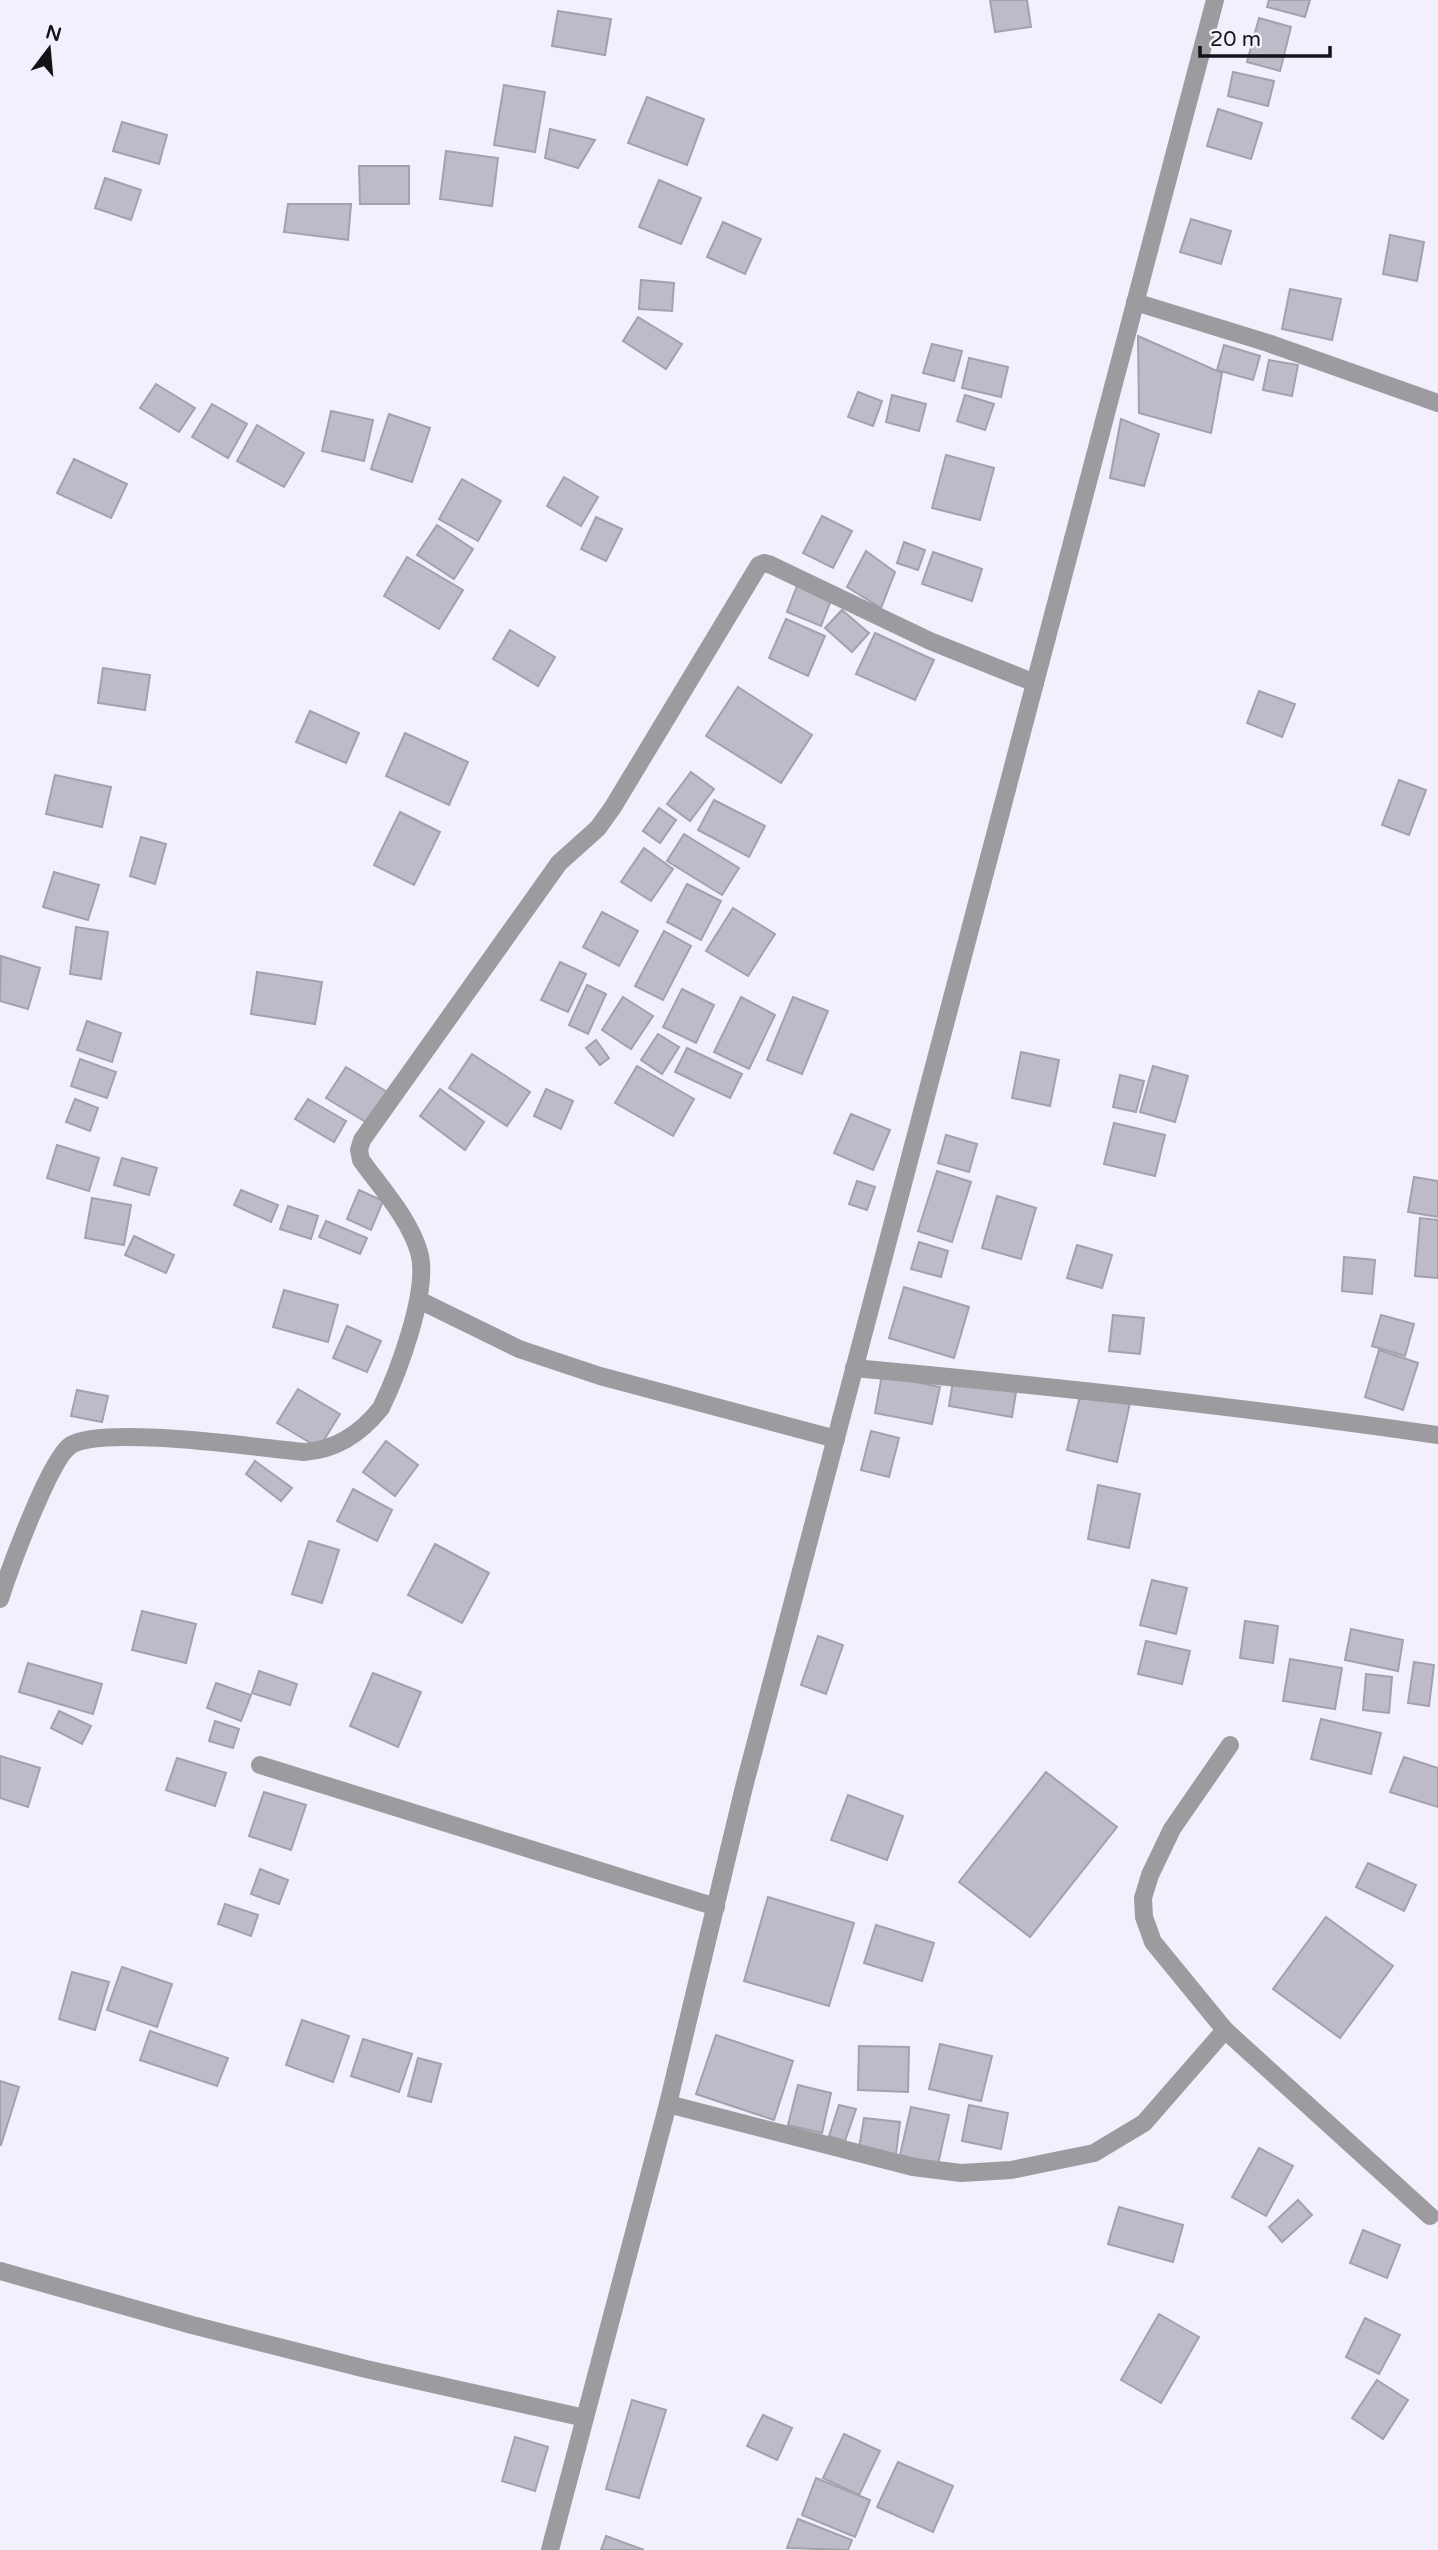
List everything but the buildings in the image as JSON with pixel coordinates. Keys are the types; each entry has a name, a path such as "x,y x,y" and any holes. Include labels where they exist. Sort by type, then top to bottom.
{"street":[{"path":"550,2550 668,2104 744,1787 1215,0"},
{"path":"1135,302 1307,356 1438,403"},
{"path":"0,1599 35,1508 60,1458 71,1445 89,1439 129,1436 304,1452 319,1451 353,1435 371,1421 381,1408 419,1300 420,1254 410,1230 361,1160 359,1150 362,1140 558,863 598,828 614,807 759,565 764,562 772,565 930,641 1035,683"},
{"path":"419,1300 519,1349 542,1357 600,1376 836,1439"},
{"path":"854,1368 1194,1402 1438,1435"},
{"path":"1230,1745 1172,1829 1150,1875 1143,1898 1144,1917 1153,1942 1225,2030 1430,2216"},
{"path":"260,1765 716,1907"},
{"path":"668,2104 913,2167 961,2173 1012,2170 1094,2153 1144,2123 1225,2030"},
{"path":"0,2271 192,2325 366,2369 585,2418"}]}
